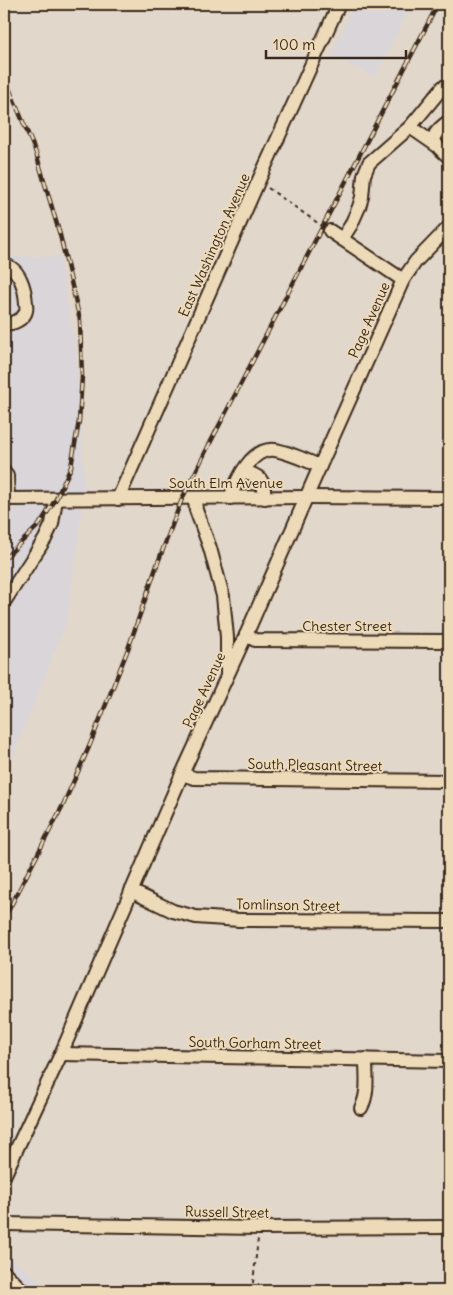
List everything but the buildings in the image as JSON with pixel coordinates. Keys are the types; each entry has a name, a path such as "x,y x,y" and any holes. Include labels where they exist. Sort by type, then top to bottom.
{"street":[{"name":"East Washington Avenue","path":"118,499 339,4"},
{"path":"342,240 359,207 364,175 369,163 410,127 443,87 449,91"},
{"path":"436,145 435,135 449,121"},
{"path":"410,127 436,145 449,157"},
{"name":"Page Avenue","path":"4,1176 61,1054 182,774 246,635 403,280 416,262 449,227"},
{"path":"330,231 403,280"},
{"path":"4,265 8,265 16,272 26,298 26,311 21,319 4,324"},
{"path":"230,498 236,482 252,459 267,450 274,450 320,466"},
{"path":"243,471 256,475 263,482 265,498"},
{"path":"4,472 7,476 6,499"},
{"name":"South Elm Avenue","path":"6,499 449,498"},
{"path":"4,602 46,539 52,524 56,499"},
{"path":"195,499 196,510 210,548 223,596 227,637 227,677"},
{"name":"Chester Street","path":"246,635 255,640 449,641"},
{"name":"South Pleasant Street","path":"182,774 194,778 449,781"},
{"name":"Tomlinson Street","path":"131,891 173,911 196,917 239,920 449,921"},
{"name":"South Gorham Street","path":"61,1054 449,1061"},
{"path":"361,1108 365,1096 366,1059"},
{"name":"Russell Street","path":"4,1224 259,1228 449,1227"},
{"path":"4,1272 23,1291"}],"path":[{"path":"268,188 330,231"},
{"path":"252,1291 259,1228"}],"shaded area":[{"path":"354,4 412,4 375,77 331,56"},
{"path":"4,256 59,256 76,352 85,485 67,621 4,777"},
{"path":"4,1253 52,1291 4,1291"}],"railway":[{"path":"4,919 64,803 89,747 128,649 182,499 438,4"},
{"path":"4,76 36,153 60,235 80,320 82,377 79,421 71,467 56,499 39,525 4,559"}]}
